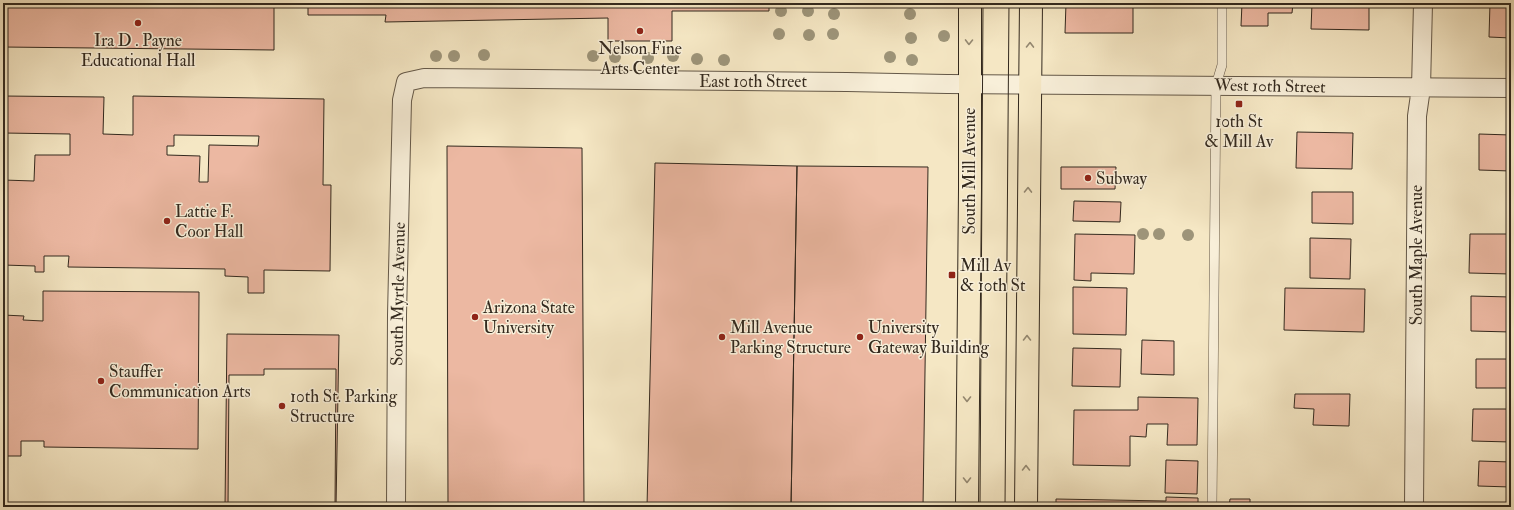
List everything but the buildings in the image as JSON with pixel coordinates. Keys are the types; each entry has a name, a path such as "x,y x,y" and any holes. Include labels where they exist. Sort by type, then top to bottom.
{"main road":[{"name":"South Mill Avenue","path":"967,507 970,3"},
{"path":"1026,507 1030,3"}],"street":[{"name":"South Maple Avenue","path":"1414,507 1417,116 1421,88 1423,3"},
{"name":"East 10th Street","path":"406,82 424,78 432,78 1030,84"},
{"name":"South Myrtle Avenue","path":"396,507 397,307 402,100 406,82"},
{"name":"West 10th Street","path":"1030,84 1511,88"}],"lane":[{"path":"1212,507 1216,85 1222,66 1222,3"}],"tram line":[{"path":"980,507 983,3"},
{"path":"1005,507 1009,3"}],"place":[{"name":"Ira D . Payne Educational Hall","path":"138,23"},
{"name":"Nelson Fine Arts Center","path":"640,31"},
{"name":"10th St & Mill Av","path":"1239,104"},
{"name":"Subway","path":"1088,178"},
{"name":"Lattie F. Coor Hall","path":"167,221"},
{"name":"Mill Av & 10th St","path":"952,275"},
{"name":"Arizona State University","path":"475,317"},
{"name":"Mill Avenue Parking Structure","path":"722,337"},
{"name":"University Gateway Building","path":"860,337"},
{"name":"Stauffer Communication Arts","path":"101,381"},
{"name":"10th St. Parking Structure","path":"282,406"}]}
